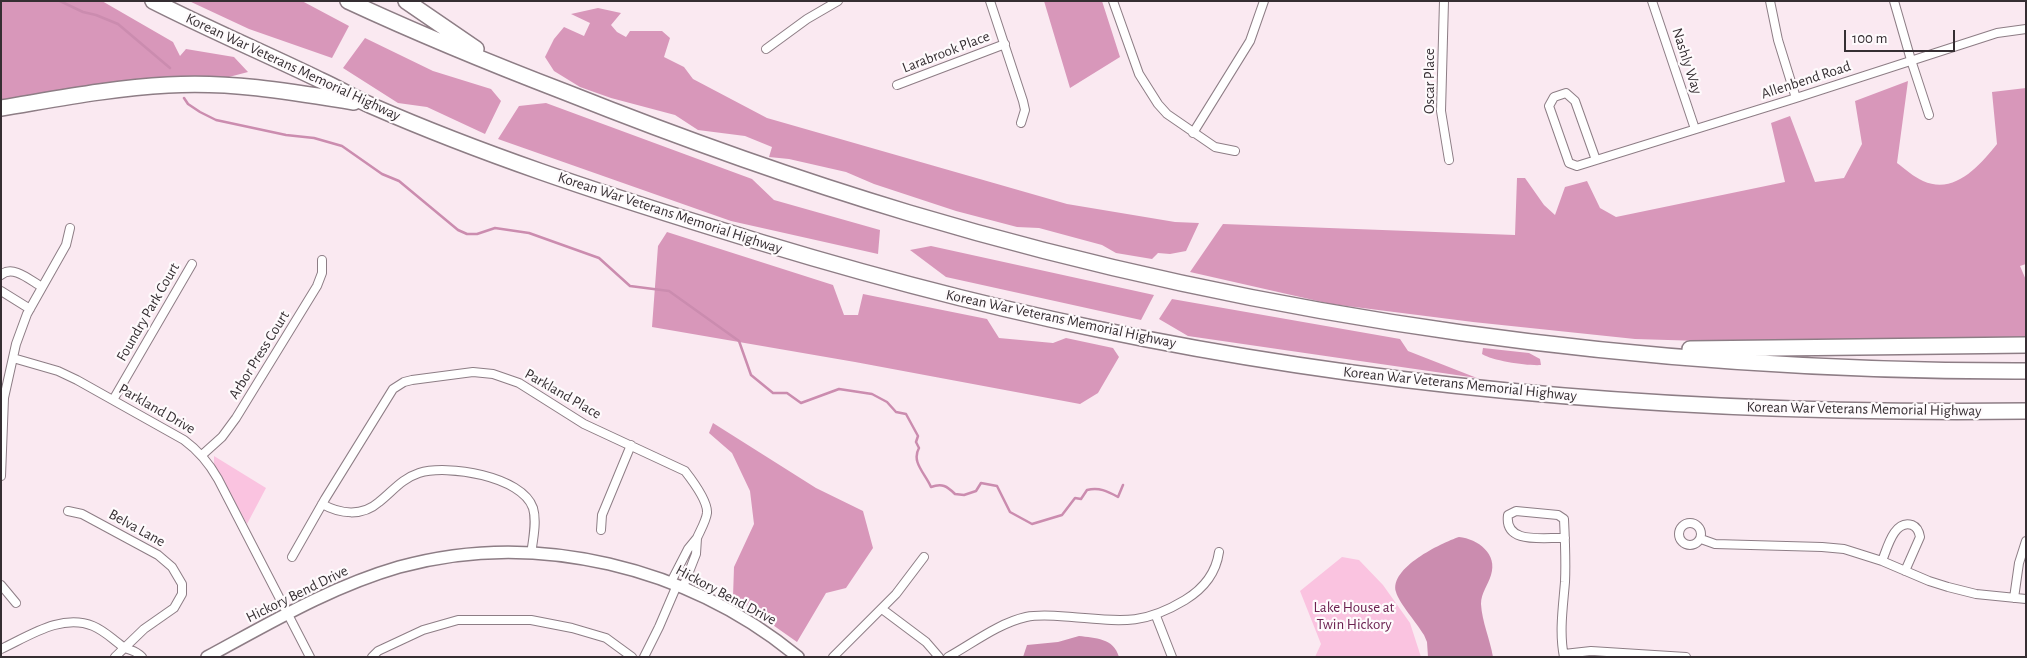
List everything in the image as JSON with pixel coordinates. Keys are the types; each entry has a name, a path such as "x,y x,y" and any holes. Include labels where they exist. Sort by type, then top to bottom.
{"highway":[{"name":"Korean War Veterans Memorial Highway","path":"152,1 319,79 370,105 574,183 801,255 942,294 1045,318 1204,350 1378,376 1601,400 1759,408 2022,411"},
{"path":"348,1 511,71 706,147 779,173 914,215 1042,250 1151,275 1304,307 1435,328 1595,350 1749,363 1878,369 2026,371"},
{"path":"406,1 442,27 511,71"},
{"path":"1,108 112,91 176,84 255,87 370,105"},
{"path":"1575,346 1594,344 1737,350 2026,345"}],"street":[{"path":"766,49 807,19 838,1"},
{"path":"990,1 1024,101 1025,110 1021,123"},
{"path":"1112,1 1139,74 1149,91 1167,114 1215,147 1235,151"},
{"path":"1194,133 1250,41 1264,1"},
{"name":"Oscar Place","path":"1444,1 1441,111 1449,160"},
{"name":"Nashly Way","path":"1652,1 1695,129"},
{"path":"1770,1 1778,40 1796,98"},
{"path":"1894,1 1929,115"},
{"name":"Allenbend Road","path":"1596,160 1575,102 1566,93 1554,97 1549,106 1569,163 1577,166 1796,98 1997,33 2026,29"},
{"name":"Larabrook Place","path":"897,85 1005,44"},
{"path":"1,476 4,398 13,358 30,309 66,245 70,228"},
{"name":"Arbor Press Court","path":"202,455 222,437 236,418 318,286 322,273 322,260"},
{"name":"Foundry Park Court","path":"113,400 192,264"},
{"path":"1,275 13,270 42,287"},
{"path":"1,290 30,309"},
{"name":"Parkland Drive","path":"13,358 58,371 184,440 202,455 218,479 310,657"},
{"name":"Parkland Place","path":"292,557 388,395 398,385 412,380 473,372 493,374 519,383 584,424 686,471 706,505 707,513 697,538 688,549 677,585"},
{"path":"601,530 602,515 631,445"},
{"path":"322,504 335,511 355,512 374,506 401,482 418,473 438,470 473,473 501,481 515,489 528,500 534,515 532,554"},
{"name":"Belva Lane","path":"68,511 82,514 158,554 172,567 182,584 182,594 174,608 144,629 124,648"},
{"path":"1565,538 1521,536 1512,533 1507,524 1508,515 1516,511 1558,515 1564,519 1565,538 1565,582 1561,625 1564,656 1591,651 1686,657"},
{"path":"1882,561 1896,530 1901,525 1909,524 1915,526 1919,531 1920,537 1905,572"},
{"name":"Parkland Place","path":"677,585 696,554 697,538"},
{"path":"1700,539 1715,544 1837,548 1882,561 1905,572 1948,587 1976,594 2026,599"},
{"path":"2014,598 2018,563 2026,540"},
{"path":"948,657 1007,624 1026,617 1044,615 1139,620 1156,616 1199,590 1218,564 1219,552"},
{"name":"Hickory Bend Drive","path":"207,657 287,612 329,592 400,567 464,555 490,553 532,554 600,562 630,568 677,585 755,625 798,657"},
{"path":"833,657 896,594 924,558"},
{"path":"1,585 16,603"},
{"path":"644,657 677,585"},
{"path":"882,609 926,642 939,657"},
{"path":"1156,616 1172,657"},
{"path":"372,657 378,651 423,630 458,620 531,620 572,628 606,638 632,657"},
{"path":"1,649 63,622 78,622 93,626 107,633 124,648 127,657"},
{"path":"115,657 124,648"},
{"path":"124,648 135,650 142,657"}],"green space":[{"path":"214,456 266,488 247,524 214,464"},
{"name":"Lake House at Twin Hickory","path":"1342,557 1359,560 1383,585 1410,623 1421,657 1315,657 1321,644 1300,591"}],"shaded area":[{"path":"1,1 102,1 173,42 180,56 186,49 234,57 248,72 225,78 1,102"},
{"path":"189,1 302,1 349,26 332,58 249,29"},
{"path":"1044,1 1102,1 1120,57 1070,88"},
{"path":"598,8 621,13 611,25 617,32 626,37 630,31 662,31 670,38 664,57 684,67 693,79 767,118 1067,204 1175,222 1199,223 1186,251 1170,254 1158,253 1152,259 1116,253 1102,245 1039,228 1017,227 956,211 874,184 846,172 789,159 769,157 772,147 745,136 698,130 675,115 611,98 580,87 554,71 545,57 554,39 564,27 584,36 590,23 571,14"},
{"path":"365,38 433,71 491,89 501,101 485,134 427,107 398,103 343,68"},
{"path":"1908,81 1897,163 1923,181 1935,184 1946,184 1965,176 1997,144 1992,92 2026,88 2026,264 2020,266 2026,280 2026,337 1734,342 1635,339 1473,322 1331,304 1190,272 1223,224 1515,235 1517,178 1525,178 1544,205 1555,215 1565,187 1587,181 1600,208 1616,217 1785,182 1771,123 1790,116 1815,182 1844,178 1862,144 1855,101"},
{"path":"546,103 752,179 774,200 880,230 878,254 731,221 498,139 519,106"},
{"path":"667,232 833,285 844,315 858,315 863,294 987,319 999,338 1053,343 1066,338 1113,348 1119,357 1098,393 1080,404 652,327 658,246"},
{"path":"931,246 1154,295 1141,320 946,277 910,250"},
{"path":"1172,299 1400,339 1408,351 1477,378 1188,336 1159,319"},
{"path":"1483,348 1529,353 1540,359 1541,365 1520,364 1487,357 1482,354"},
{"path":"713,423 816,488 863,511 873,548 846,588 826,593 797,642 733,597 734,567 754,524 750,491 732,453 709,433"},
{"path":"1459,537 1479,544 1485,549 1492,560 1491,575 1483,593 1481,604 1493,657 1428,657 1427,642 1424,635 1396,592 1396,583 1400,574 1408,566 1429,551"},
{"path":"1079,636 1103,640 1113,646 1119,657 1023,657 1027,645 1058,642"}],"waterway":[{"path":"60,1 83,12 118,24 170,68"},
{"path":"184,98 188,104 216,120 286,135 314,138 342,146 382,174 399,181 458,230 467,234 477,234 495,228 529,233 599,258 630,286 669,291 739,341 751,375 773,393 787,393 801,403 839,389 872,394 887,402 896,412 906,414 918,436 916,442 919,448 917,453 918,463 931,487 944,486 955,494 964,495 976,491 981,483 997,486 1010,512 1032,524 1062,515 1075,498 1081,499 1087,490 1103,490 1118,497 1123,485"}]}
